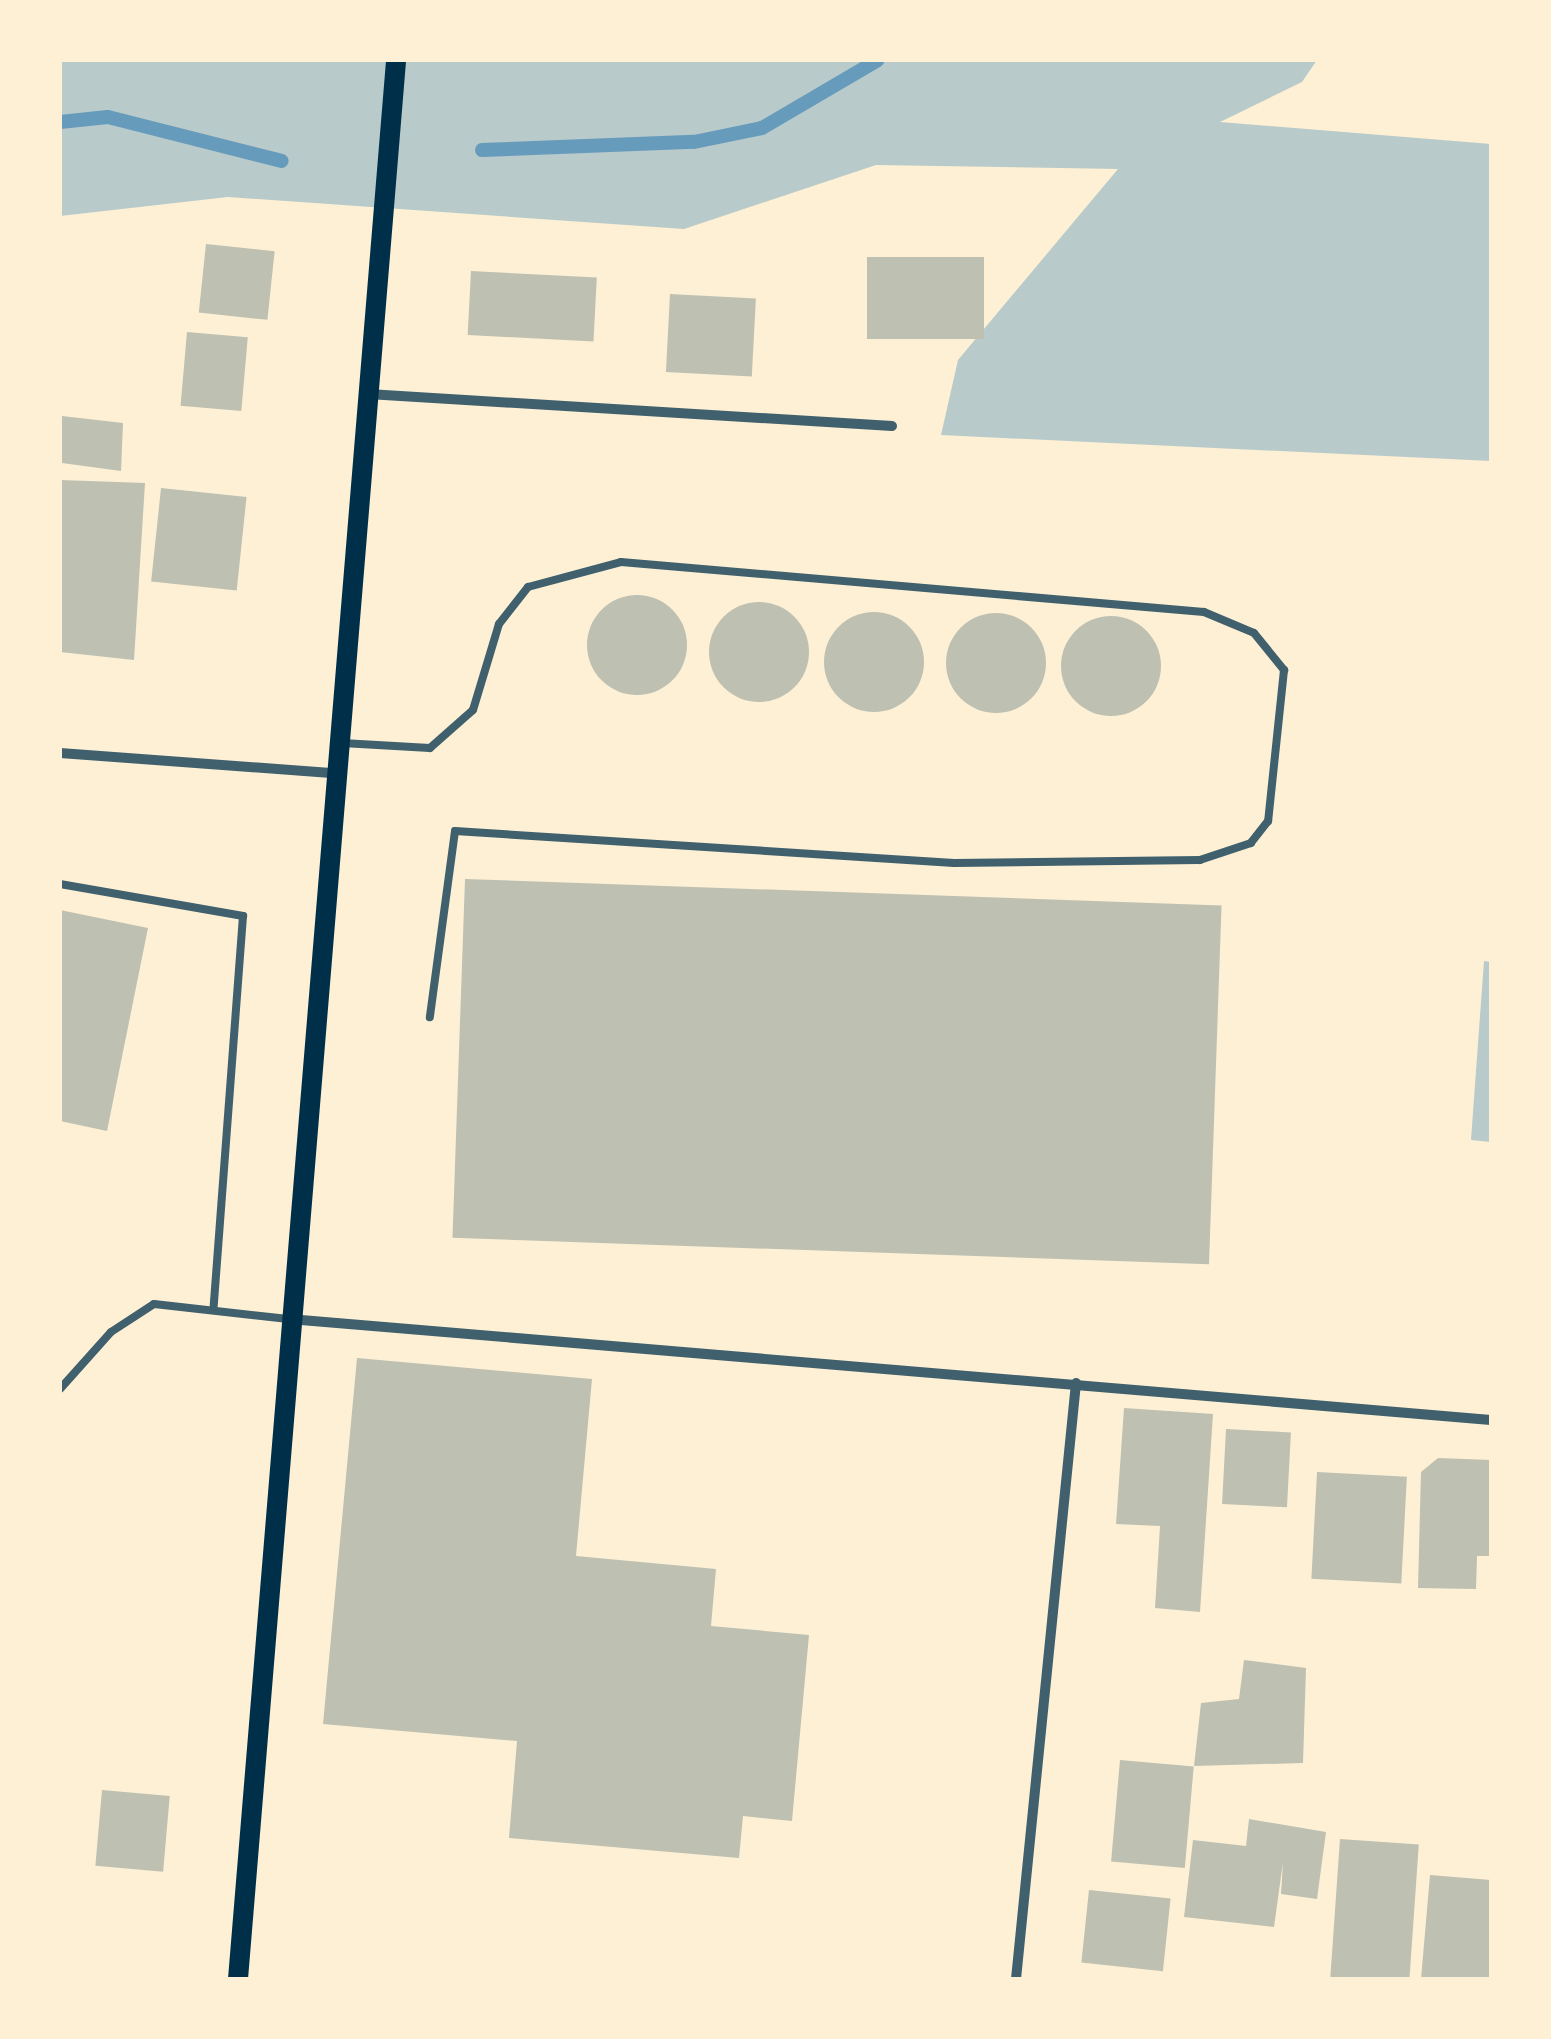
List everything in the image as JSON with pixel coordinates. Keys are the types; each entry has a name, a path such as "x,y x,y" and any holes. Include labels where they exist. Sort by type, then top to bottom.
{"main road":[{"path":"238,1979 288,1318 396,60"}],"street":[{"path":"367,394 892,426"},
{"path":"60,753 334,773"},
{"path":"288,1318 1491,1420"},
{"path":"1016,1979 1076,1383"}],"lane":[{"path":"337,743 430,748 473,710 499,624 528,587 621,562 1204,612 1254,633 1284,670 1268,821 1251,843 1200,860 954,863 455,831 430,1017"},
{"path":"60,884 243,916 214,1306"},
{"path":"60,1389 111,1332 154,1304 214,1306 288,1318"}],"shaded area":[{"path":"60,60 1317,60 1302,82 1220,122 1491,144 1491,461 941,435 958,360 1118,169 876,165 684,229 228,197 60,216"},
{"path":"1484,961 1491,962 1491,1142 1471,1140"}],"building":[{"path":"206,244 275,251 267,320 199,313"},
{"path":"867,257 984,257 984,339 867,339"},
{"path":"471,271 597,278 593,342 468,335"},
{"path":"670,294 756,299 752,376 666,372"},
{"path":"187,332 248,337 241,411 181,406"},
{"path":"62,416 123,423 121,471 62,463"},
{"path":"60,480 145,483 134,660 60,652"},
{"path":"161,488 247,497 237,590 151,581"},
{"path":"637,595 656,599 672,610 683,626 687,645 683,664 672,680 656,691 637,695 618,691 602,680 591,664 587,645 591,626 602,610 618,599"},
{"path":"759,602 778,606 794,617 805,633 809,652 805,671 794,687 778,698 759,702 740,698 724,687 713,671 709,652 713,633 724,617 740,606"},
{"path":"874,612 893,616 909,627 920,643 924,662 920,681 909,697 893,708 874,712 855,708 839,697 828,681 824,662 828,643 839,627 855,616"},
{"path":"996,613 1015,617 1031,628 1042,644 1046,663 1042,682 1031,698 1015,709 996,713 977,709 961,698 950,682 946,663 950,644 961,628 977,617"},
{"path":"1111,616 1130,620 1146,631 1157,647 1161,666 1157,685 1146,701 1130,712 1111,716 1092,712 1076,701 1065,685 1061,666 1065,647 1076,631 1092,620"},
{"path":"465,879 1222,905 1209,1264 452,1238"},
{"path":"60,910 148,928 107,1131 60,1121"},
{"path":"357,1358 592,1379 576,1556 716,1569 711,1626 809,1635 792,1821 743,1816 739,1858 509,1838 517,1741 323,1724"},
{"path":"1124,1408 1213,1414 1200,1612 1155,1608 1160,1526 1116,1524"},
{"path":"1226,1429 1291,1432 1287,1507 1222,1504"},
{"path":"1438,1458 1491,1460 1491,1556 1477,1556 1476,1589 1418,1588 1421,1472"},
{"path":"1317,1472 1407,1477 1401,1584 1311,1579"},
{"path":"1244,1660 1306,1668 1303,1763 1194,1766 1201,1703 1239,1699"},
{"path":"1120,1760 1194,1766 1185,1868 1111,1862"},
{"path":"102,1790 170,1796 163,1872 95,1866"},
{"path":"1249,1819 1326,1832 1317,1899 1281,1894 1283,1862 1274,1927 1184,1917 1193,1840 1246,1846"},
{"path":"1340,1839 1419,1845 1409,1979 1330,1979"},
{"path":"1430,1875 1491,1880 1491,1979 1421,1979"},
{"path":"1089,1890 1171,1899 1163,1971 1081,1963"}],"waterway":[{"path":"482,150 694,142 762,128 878,60"},
{"path":"60,122 108,117 282,161"}]}
